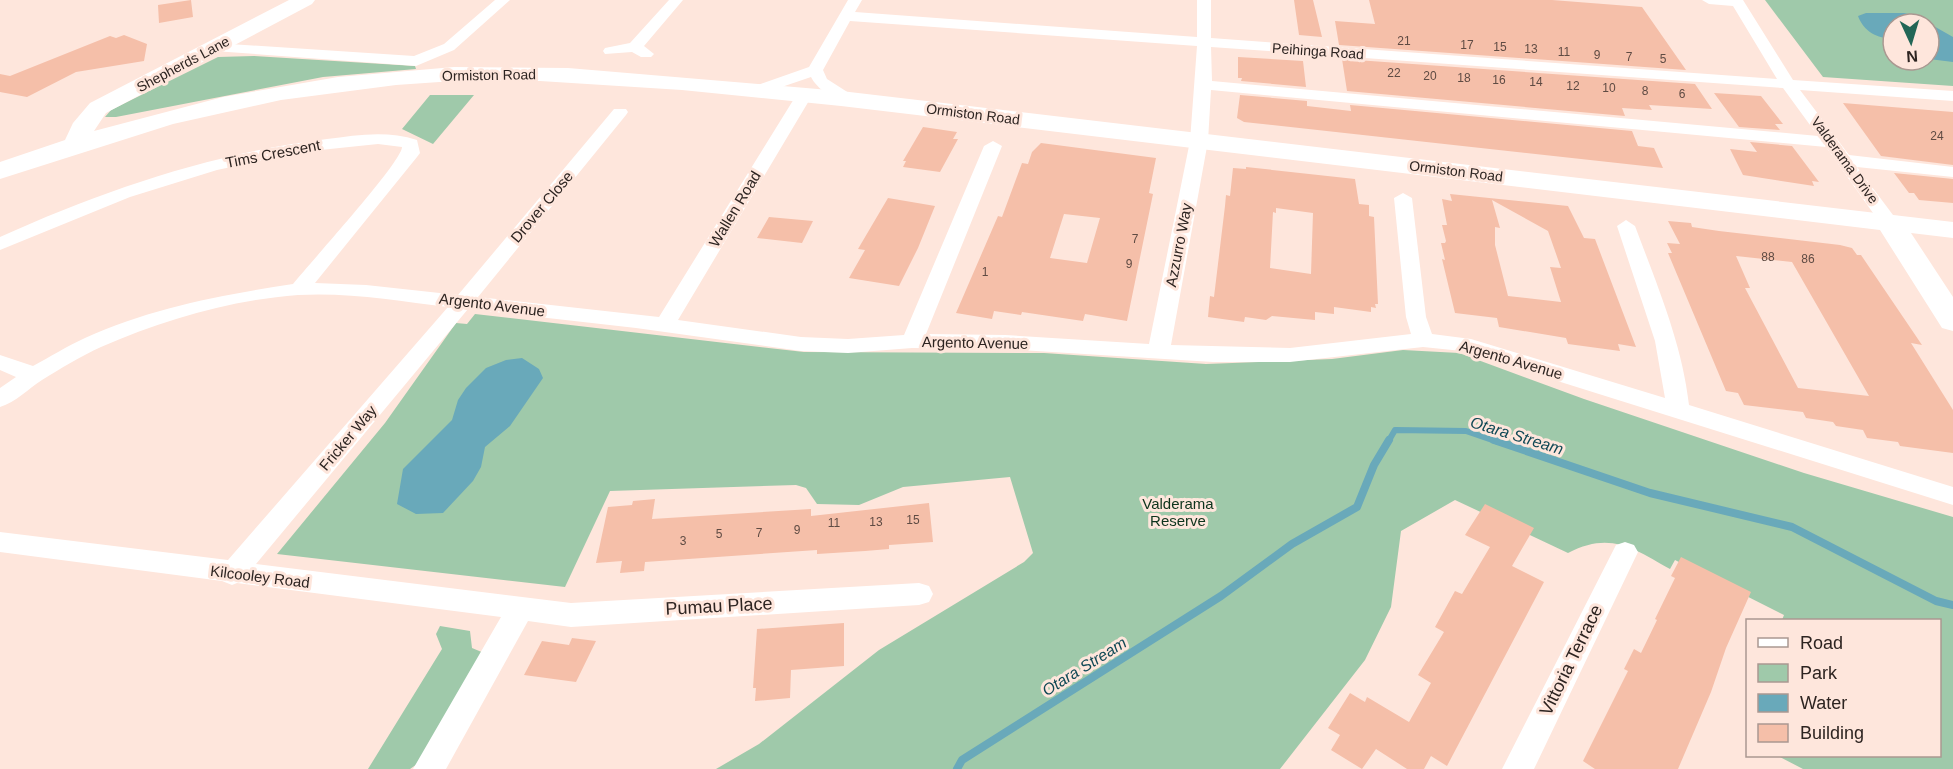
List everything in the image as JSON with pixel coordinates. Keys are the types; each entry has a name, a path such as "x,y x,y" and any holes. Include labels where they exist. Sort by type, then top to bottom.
{"main road":[{"name":"Shepherds Lane","path":"76,144 85,123 98,108 305,0"},
{"name":"Ormiston Road","path":"0,171 76,144 187,113 308,89 452,74 532,73 760,89 846,98 1953,230"},
{"name":"Valderama Drive","path":"1890,223 1953,321"}],"street":[{"path":"214,47 416,61 449,47 503,0"},
{"path":"610,51 640,51 676,0"},
{"path":"760,89 815,70 855,0"},
{"name":"Azzurro Way","path":"1159,350 1199,141 1204,85 1204,0"},
{"path":"1709,0 1737,1"},
{"name":"Valderama Drive","path":"1737,1 1789,86 1833,142 1890,223"},
{"name":"Peihinga Road","path":"846,16 1789,86 1953,96"},
{"path":"815,70 821,82 846,98"},
{"path":"1204,85 1833,142"},
{"name":"Wallen Road","path":"665,325 805,94"},
{"name":"Drover Close","path":"464,302 620,112"},
{"name":"Tims Crescent","path":"0,244 79,210 228,162 311,145 400,139 411,144 411,153 389,182 300,289"},
{"path":"912,341 993,146"},
{"path":"1846,160 1953,172"},
{"path":"1403,198 1416,317 1423,340"},
{"path":"1626,226 1670,354 1678,412"},
{"name":"Argento Avenue","path":"0,399 33,375 92,343 160,317 215,302 300,289 366,291 665,325 801,344 848,346 912,341 1005,342 1213,355 1290,355 1423,340 1463,344 1484,350 1953,496"},
{"name":"Fricker Way","path":"232,574 464,302"},
{"path":"0,362 33,375"},
{"name":"Kilcooley Road","path":"0,542 232,574 520,609"},
{"name":"Vittoria Terrace","path":"1518,769 1625,552"},
{"name":"Pumau Place","path":"520,609 570,615 919,594"},
{"path":"429,769 520,609"}],"green space":[{"path":"1765,0 1953,0 1953,86 1823,77"},
{"path":"254,56 415,66 416,69 323,77 116,117 105,117 111,110 218,57"},
{"path":"430,95 474,95 433,144 402,129"},
{"name":"Valderama Reserve","path":"475,314 804,352 1044,353 1206,364 1332,359 1403,350 1459,353 1584,399 1804,473 1953,517 1953,769 1803,769 1780,757 1941,757 1941,619 1782,619 1784,615 1675,560 1670,569 1633,549 1609,543 1596,543 1568,553 1455,500 1401,531 1391,607 1365,660 1280,769 716,769 759,744 879,650 1024,562 1033,553 1010,477 903,487 859,505 817,504 806,488 796,485 610,491 565,587 277,554 385,423 456,323 467,324"},
{"path":"440,626 470,631 472,648 484,653 420,762 410,769 368,769 442,649 436,634"}],"water":[{"path":"1866,13 1881,13 1881,37 1867,30 1858,16"},
{"path":"1941,30 1953,37 1953,62 1941,60"},
{"path":"522,358 539,369 543,378 510,426 485,447 481,467 473,481 443,513 416,514 397,504 403,469 452,420 458,400 466,388 486,368 506,360"}],"building":[{"path":"191,0 193,17 159,23 158,5"},
{"path":"1294,0 1313,0 1322,37 1299,35"},
{"path":"1369,0 1552,0 1642,7 1686,70 1339,45 1335,21 1375,24"},
{"path":"124,35 147,44 144,61 76,72 27,97 0,92 0,74 10,76 110,36 116,38"},
{"path":"1238,57 1303,61 1306,87 1241,81 1242,78 1238,78"},
{"path":"1342,59 1695,84 1712,109 1649,105 1652,110 1622,108 1625,116 1347,91"},
{"path":"1714,93 1761,96 1783,124 1775,124 1780,130 1739,127"},
{"path":"1240,95 1307,101 1307,106 1351,111 1350,105 1632,131 1638,146 1654,148 1663,168 1244,122 1237,118"},
{"path":"1843,103 1953,112 1953,165 1881,156"},
{"path":"923,127 957,132 953,139 958,139 940,172 903,167 906,161 903,161"},
{"path":"1750,142 1792,146 1819,182 1812,181 1814,186 1743,175 1730,149 1757,152"},
{"path":"1041,143 1156,158 1149,193 1153,194 1127,321 1085,314 1083,321 1022,312 1021,315 994,311 992,319 956,313 998,216 1002,217 1022,163 1028,164 1032,152","holes":["1064,214 1100,218 1087,263 1050,258"]},
{"path":"1246,167 1355,179 1359,204 1369,205 1369,216 1374,217 1378,304 1375,304 1376,308 1371,307 1371,312 1334,307 1334,314 1315,312 1315,320 1272,316 1266,320 1245,317 1244,322 1208,317 1210,296 1214,297 1226,195 1230,196 1233,168 1246,169","holes":["1276,208 1313,213 1311,274 1270,268 1273,212 1276,213"]},
{"path":"1894,173 1953,179 1953,203 1919,200 1914,193 1909,193"},
{"path":"1450,194 1568,206 1584,238 1595,239 1636,347 1618,344 1620,351 1568,344 1566,338 1499,327 1497,318 1455,313 1442,259 1445,260 1441,243 1446,241 1442,225 1447,225 1442,199 1452,201","holes":["1492,200 1548,231 1561,268 1550,267 1561,302 1508,296 1495,245 1495,227 1500,228"]},
{"path":"888,198 935,206 918,248 899,286 849,278 865,250 858,249"},
{"path":"769,217 813,221 802,243 757,238"},
{"path":"1668,221 1691,223 1692,227 1719,231 1852,248 1857,255 1861,255 1922,345 1911,343 1953,410 1953,453 1900,446 1898,442 1867,438 1863,430 1806,418 1803,412 1744,405 1738,393 1726,391 1668,253 1672,253 1667,243 1680,244","holes":["1736,256 1792,262 1869,396 1798,388 1745,288 1750,288"]},
{"path":"655,499 652,519 811,509 811,516 929,503 933,542 889,545 889,549 865,551 817,554 817,550 645,562 644,571 620,573 622,561 596,563 608,507 632,505 633,501"},
{"path":"1485,504 1534,528 1512,566 1544,582 1447,766 1431,756 1424,769 1407,769 1376,749 1362,769 1331,750 1340,735 1328,728 1350,693 1365,702 1367,697 1409,722 1431,683 1418,675 1444,632 1435,627 1455,591 1462,594 1490,547 1465,535"},
{"path":"1681,557 1751,592 1726,648 1711,692 1678,769 1595,769 1583,761 1628,671 1624,669 1634,649 1641,653 1657,620 1655,619 1675,578 1671,576"},
{"path":"844,623 844,666 791,670 790,698 755,701 756,688 753,688 757,629"},
{"path":"572,638 596,641 576,682 524,675 542,641 569,645"}],"waterway":[{"name":"Otara Stream","path":"1388,442 1395,430 1466,431 1498,442"},
{"name":"Otara Stream","path":"957,769 962,760 1221,596 1292,544 1357,507 1374,465 1389,440"},
{"name":"Otara Stream","path":"1494,440 1650,493 1792,527 1936,601 1953,605"}]}
